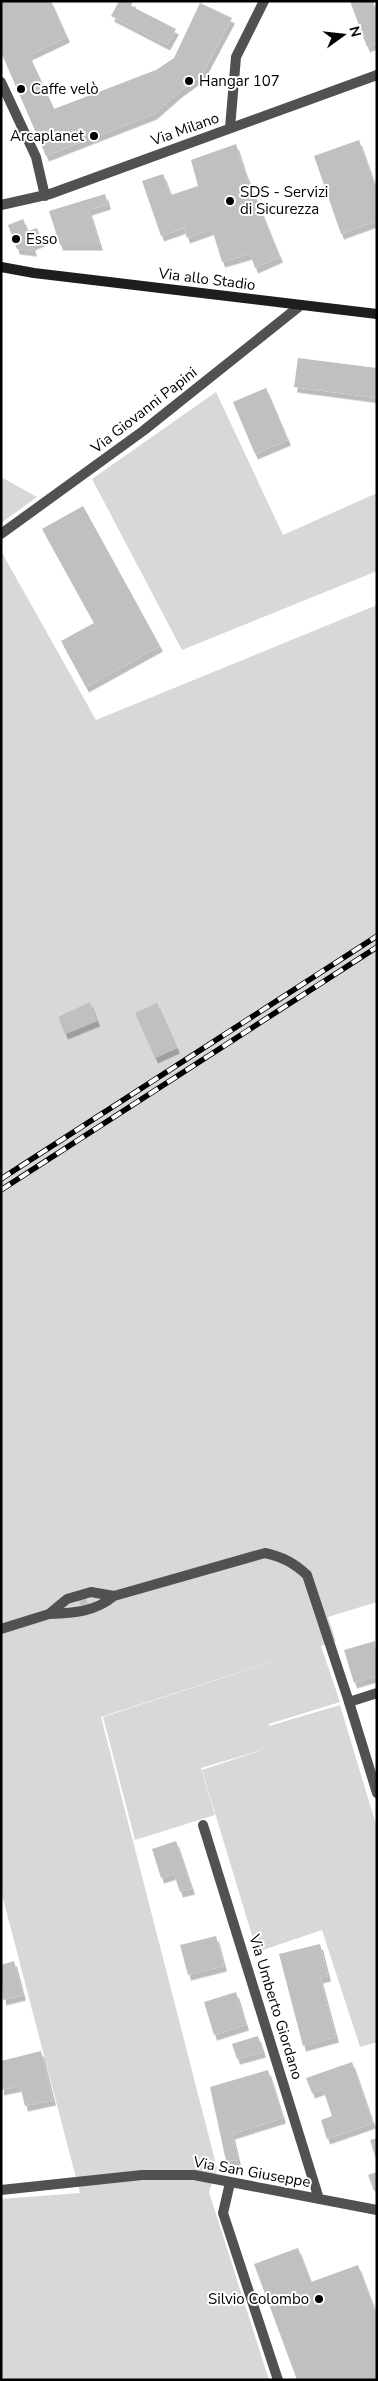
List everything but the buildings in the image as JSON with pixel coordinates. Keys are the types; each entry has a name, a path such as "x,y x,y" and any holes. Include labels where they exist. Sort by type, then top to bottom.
{"main road":[{"name":"Via allo Stadio","path":"1,267 34,273 377,314"},
{"name":"Via allo Stadio","path":"1,275 34,273"}],"street":[{"path":"230,128 236,57 264,1"},
{"name":"Via Milano","path":"1,205 44,196 377,75"},
{"path":"1,82 36,157 44,196"},
{"name":"Via Giovanni Papini","path":"1,534 143,431 301,305"},
{"path":"1,1629 49,1614 86,1611 102,1606 114,1596 265,1553 295,1563 307,1575 377,1793"},
{"path":"49,1614 67,1599 91,1592 114,1596"},
{"path":"349,1702 377,1693"},
{"name":"Via Umberto Giordano","path":"203,1825 319,2199"},
{"name":"Via San Giuseppe","path":"1,2190 142,2175 194,2175 377,2210"},
{"path":"230,2183 222,2213 278,2380"}],"shaded area":[{"path":"216,392 283,535 377,493 377,571 182,650 92,479"},
{"path":"1,477 37,497 1,523"},
{"path":"1,551 96,720 377,605 377,1602 328,1617 336,1641 321,1646 340,1702 269,1724 269,1726 340,1705 377,1828 377,2042 360,2047 322,1930 257,1952 202,1770 262,1750 201,1768 215,1815 135,1840 103,1717 308,1650 101,1717 217,2168 209,2192 269,2380 1,2380 1,2199 80,2193 1,1891"}],"railway":[{"path":"1,1179 377,936"},
{"path":"1,1190 377,947"}],"place":[{"name":"Hangar 107","path":"189,81"},
{"name":"Caffe velò","path":"21,89"},
{"name":"Arcaplanet","path":"94,136"},
{"name":"SDS - Servizi di Sicurezza","path":"230,201"},
{"name":"Esso","path":"16,239"},
{"name":"Silvio Colombo","path":"319,2299"}]}
